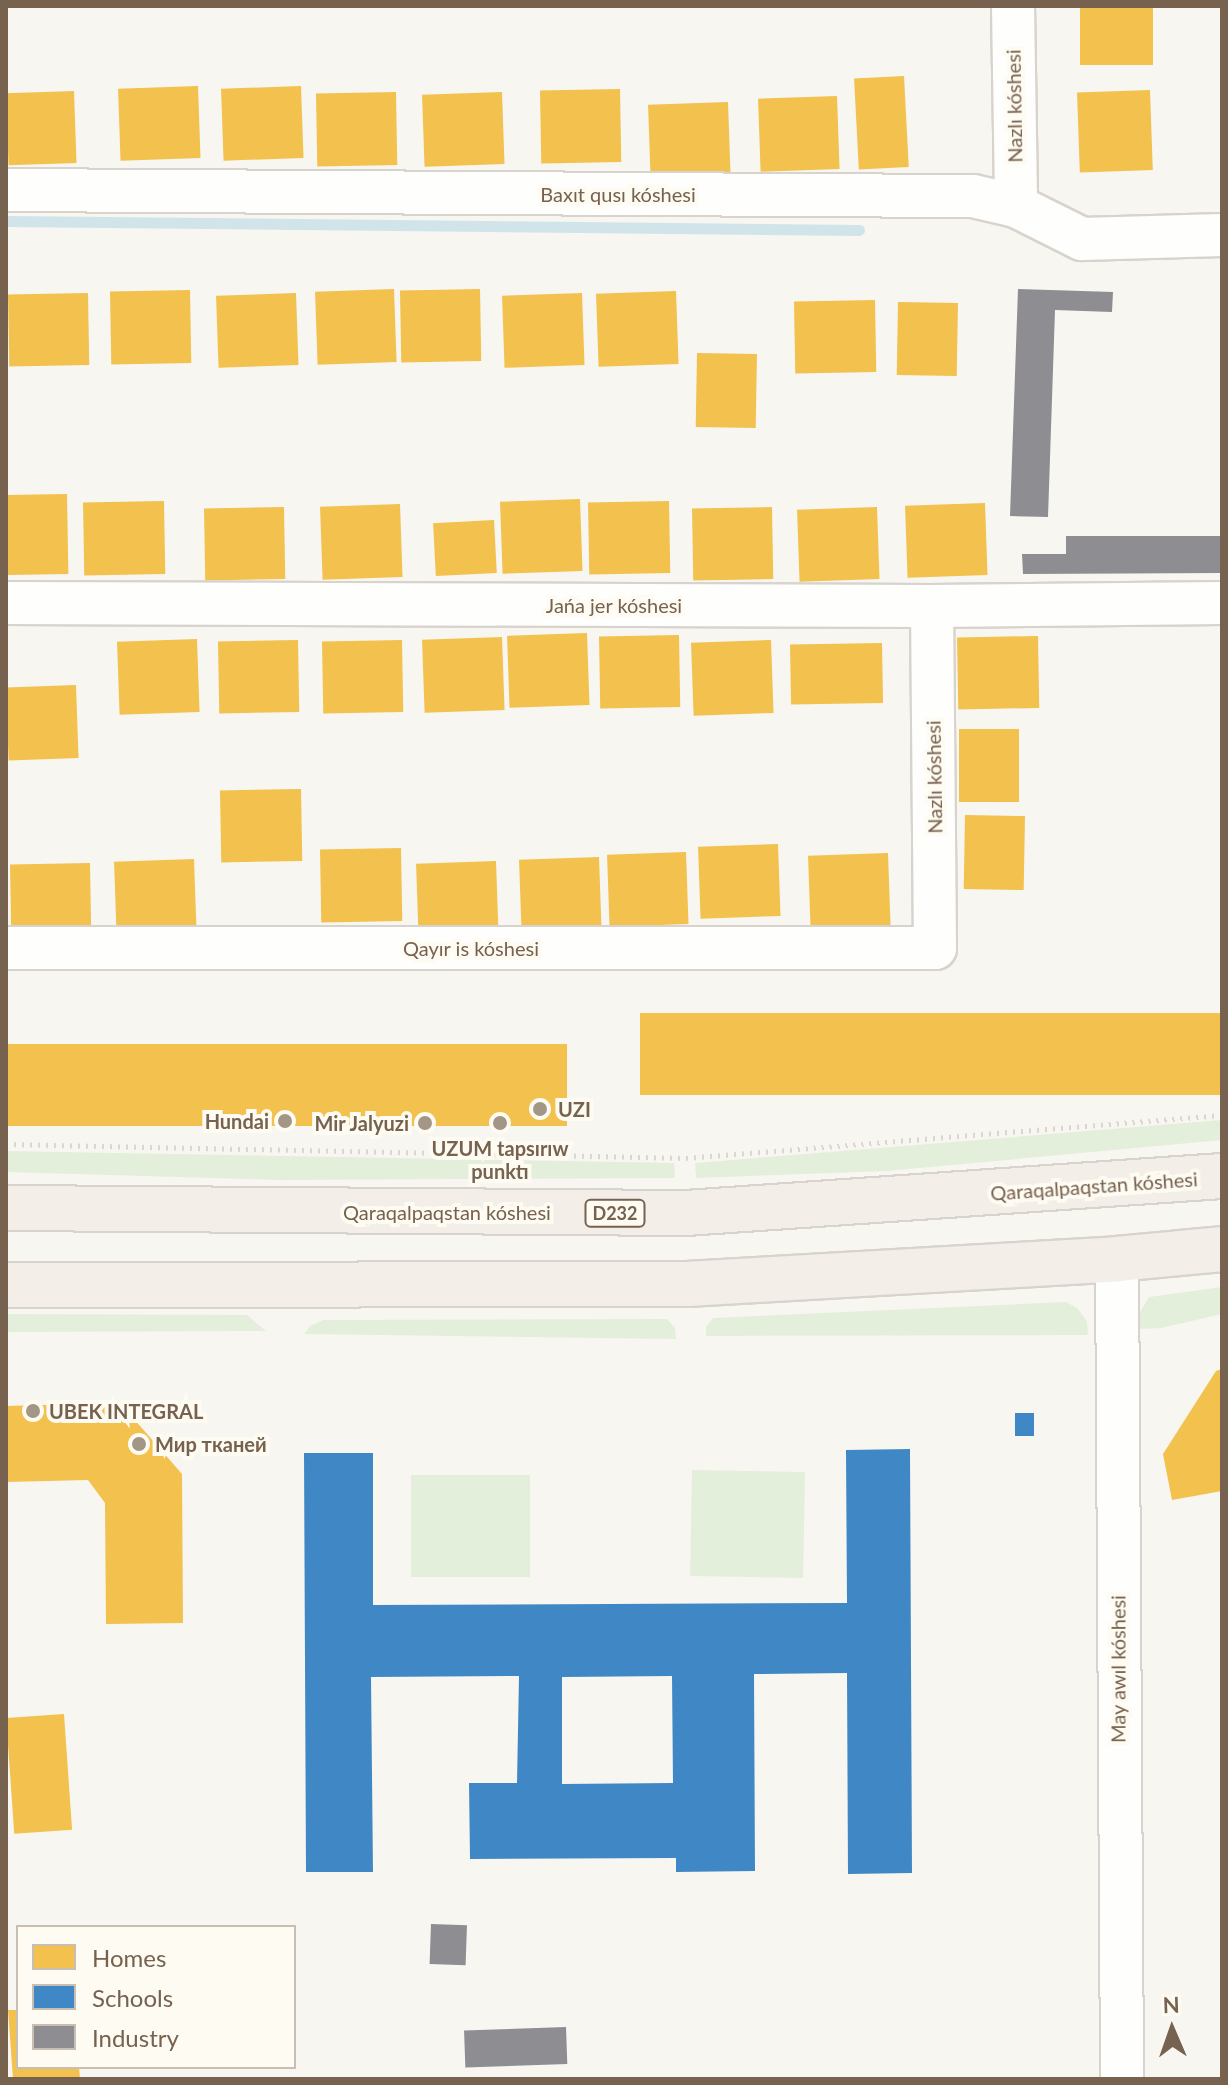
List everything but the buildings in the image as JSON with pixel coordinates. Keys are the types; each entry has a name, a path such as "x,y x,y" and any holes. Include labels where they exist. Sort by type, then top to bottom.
{"main road":[{"name":"Qaraqalpaqstan kóshesi","path":"6,1208 686,1213 1222,1176"},
{"path":"6,1285 687,1284 1117,1259 1222,1249"}],"street":[{"name":"Nazlı kóshesi","path":"1013,6 1016,206"},
{"name":"Baxıt qusı kóshesi","path":"6,190 973,196 1016,206 1082,239 1222,235"},
{"name":"Jańa jer kóshesi","path":"6,603 932,606 1222,603"},
{"name":"Nazlı kóshesi","path":"932,606 935,948"},
{"name":"Qayır is kóshesi","path":"6,948 935,948"},
{"name":"May awıl kóshesi","path":"1117,1259 1122,2079"}],"path":[{"path":"6,1144 686,1158 1222,1115"}],"green space":[{"path":"1222,1120 1222,1140 887,1171 696,1178 695,1163"},
{"path":"6,1151 674,1163 675,1178 280,1180 6,1172"},
{"path":"1222,1287 1222,1314 1161,1328 1138,1329 1140,1312 1149,1297"},
{"path":"1066,1302 1077,1308 1087,1321 1088,1335 706,1336 706,1327 713,1318"},
{"path":"6,1314 247,1315 266,1331 6,1332"},
{"path":"667,1319 675,1328 676,1339 304,1334 310,1326 323,1320"},
{"path":"692,1470 805,1472 803,1578 690,1576"},
{"path":"411,1475 530,1475 530,1577 411,1577"}],"waterway":[{"path":"6,221 859,230"}],"place":[{"name":"UZI","path":"540,1109"},
{"name":"Hundai","path":"285,1121"},
{"name":"Mir Jalyuzi","path":"425,1123"},
{"name":"UZUM tapsırıw punktı","path":"500,1123"},
{"name":"UBEK INTEGRAL","path":"33,1411"},
{"name":"Мир тканей","path":"139,1444"}]}
